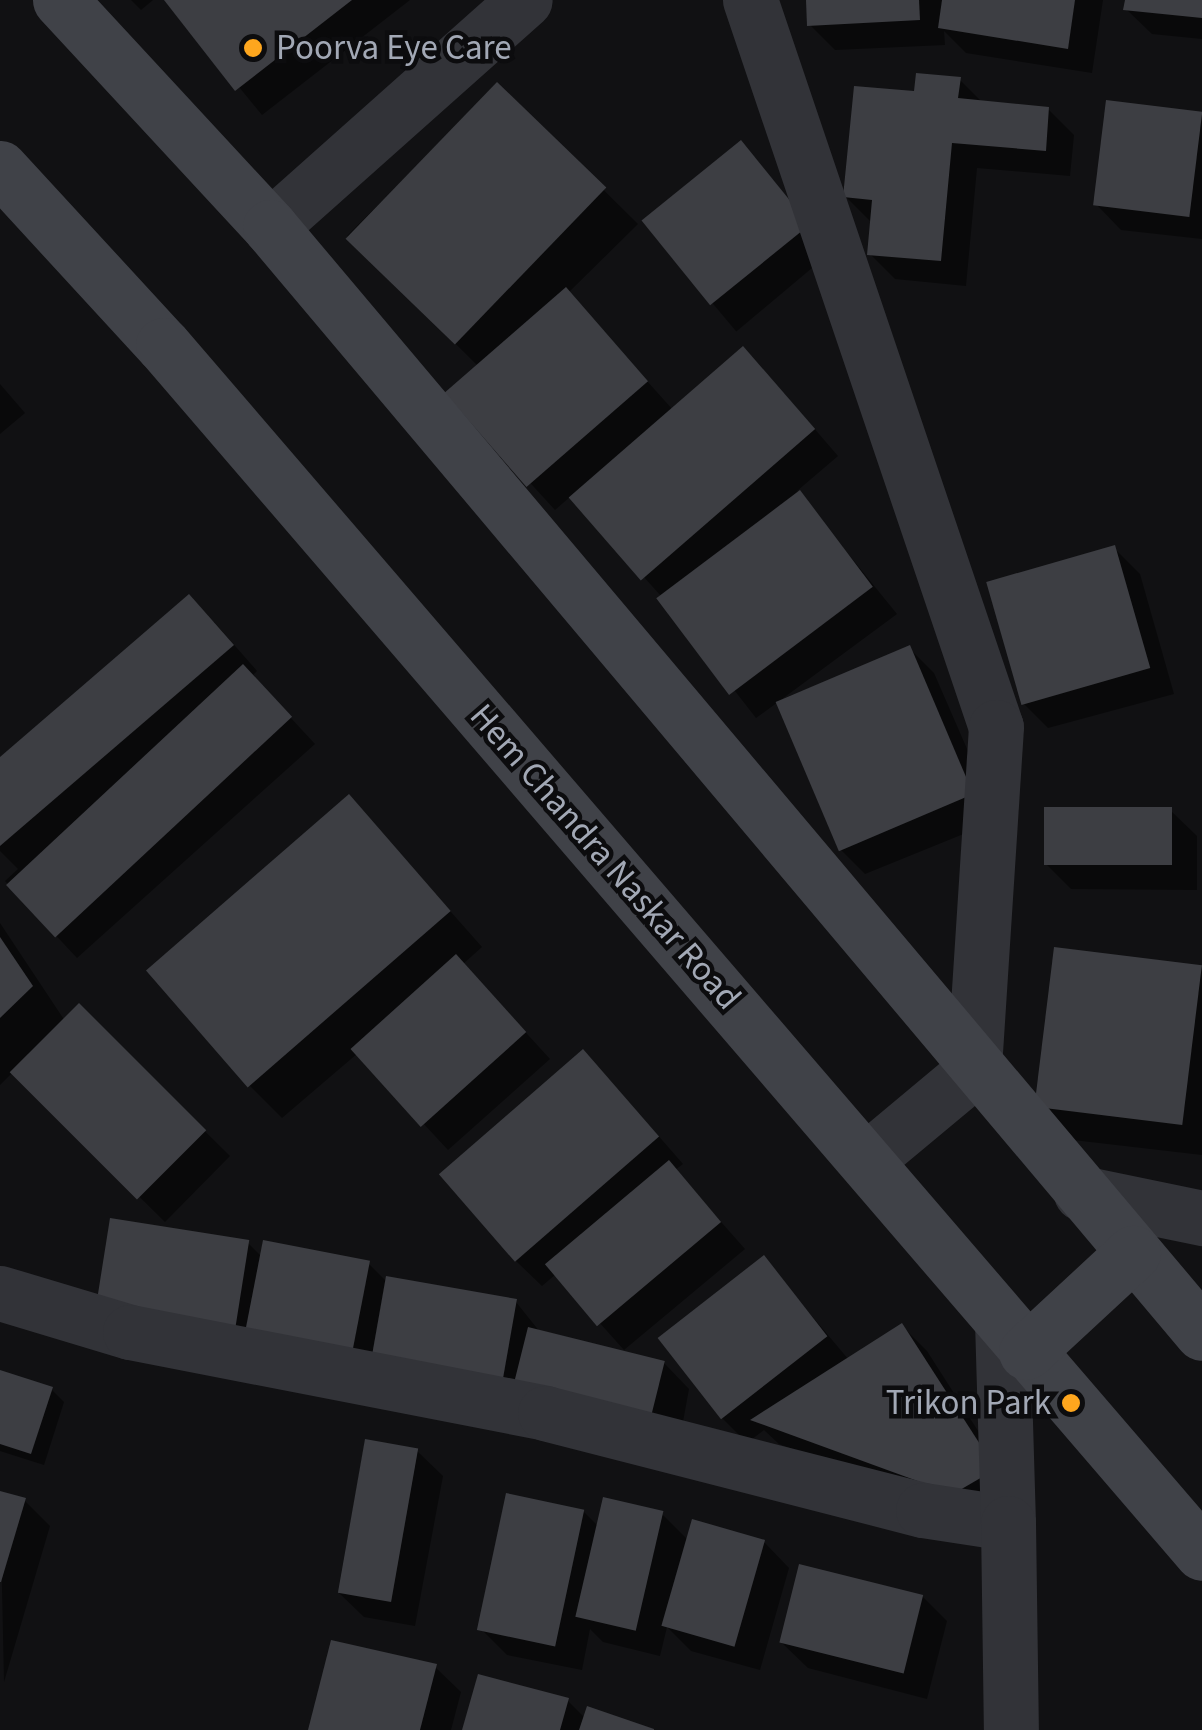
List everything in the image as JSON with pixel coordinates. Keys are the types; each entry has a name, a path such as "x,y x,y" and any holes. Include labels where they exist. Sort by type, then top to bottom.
{"main road":[{"path":"60,0 270,227 974,1070 1202,1334"},
{"name":"Hem Chandra Naskar Road","path":"0,168 163,345 1202,1553"},
{"path":"1014,1337 1133,1254"}],"street":[{"path":"270,227 524,0"},
{"path":"750,0 996,727 974,1070 866,1160"},
{"path":"1081,1193 1202,1218"},
{"path":"0,1294 130,1332 545,1413 923,1510 1008,1523"},
{"path":"1011,1730 1008,1523 1014,1337"}],"building":[{"path":"164,0 352,0 235,91"},
{"path":"806,0 919,0 920,20 807,26"},
{"path":"942,0 1075,0 1068,49 938,28"},
{"path":"1125,0 1202,0 1202,18 1123,10"},
{"path":"916,73 961,77 958,98 1049,107 1046,151 952,143 941,261 867,255 872,200 843,197 854,86 914,91"},
{"path":"497,82 606,188 455,344 346,239"},
{"path":"1106,100 1202,112 1189,217 1093,205"},
{"path":"741,140 810,225 710,305 642,221"},
{"path":"566,287 648,381 526,487 444,393"},
{"path":"743,346 815,429 641,581 569,498"},
{"path":"800,490 873,587 729,695 656,598"},
{"path":"1115,545 1150,668 1021,705 986,582"},
{"path":"189,594 234,645 0,846 0,757"},
{"path":"910,645 973,794 839,851 776,702"},
{"path":"243,664 292,717 55,938 6,885"},
{"path":"349,794 451,911 248,1087 146,970"},
{"path":"1044,807 1172,807 1172,865 1044,865"},
{"path":"0,937 33,986 0,1018"},
{"path":"1054,947 1202,965 1182,1125 1034,1107"},
{"path":"456,954 526,1032 421,1127 350,1049"},
{"path":"79,1003 206,1130 137,1200 10,1072"},
{"path":"583,1049 659,1137 515,1262 439,1174"},
{"path":"669,1160 721,1222 597,1326 545,1264"},
{"path":"110,1218 249,1240 235,1328 96,1306"},
{"path":"263,1240 370,1261 350,1363 243,1342"},
{"path":"764,1255 827,1336 721,1419 658,1338"},
{"path":"386,1276 517,1299 501,1389 370,1366"},
{"path":"902,1323 996,1469 953,1494 750,1420"},
{"path":"528,1327 665,1361 649,1425 512,1391"},
{"path":"0,1370 53,1387 31,1454 0,1444"},
{"path":"365,1439 418,1448 391,1602 338,1593"},
{"path":"0,1491 26,1498 1,1582 0,1582"},
{"path":"506,1493 584,1510 555,1647 477,1630"},
{"path":"603,1497 663,1511 636,1631 575,1617"},
{"path":"692,1519 765,1540 734,1647 661,1626"},
{"path":"799,1564 923,1595 904,1674 779,1643"},
{"path":"331,1640 437,1664 420,1730 308,1730"},
{"path":"478,1674 569,1698 560,1730 462,1730"},
{"path":"587,1706 654,1729 654,1730 579,1730"}],"place":[{"name":"Poorva Eye Care","path":"253,48"},
{"name":"Trikon Park","path":"1071,1403"}]}
